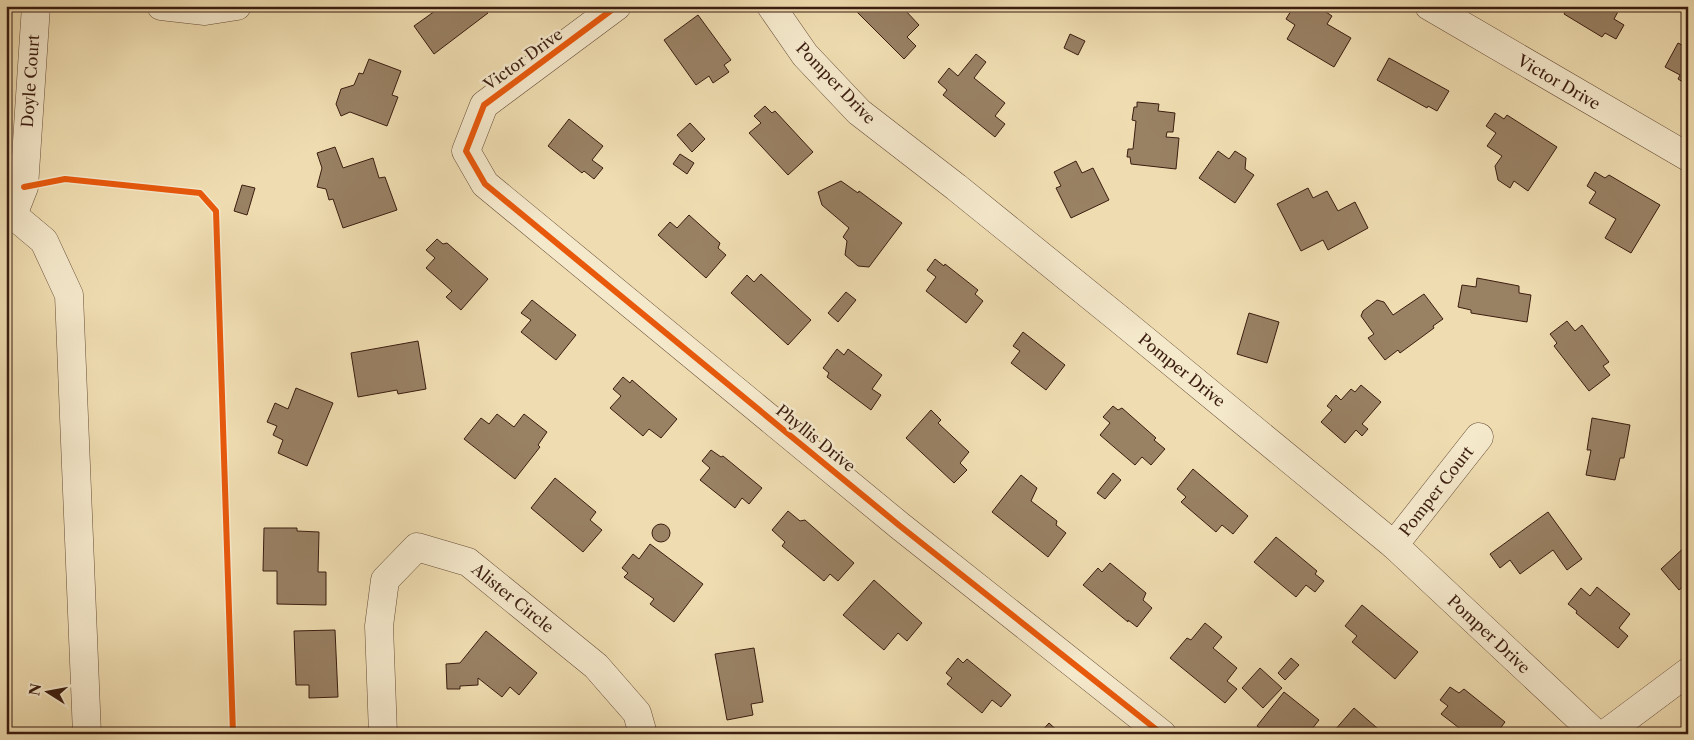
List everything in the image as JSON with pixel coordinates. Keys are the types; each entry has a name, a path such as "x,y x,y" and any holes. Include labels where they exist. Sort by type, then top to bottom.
{"street":[{"name":"Doyle Court","path":"10,215 24,187 36,6"},
{"path":"161,6 205,11 237,6"},
{"name":"Victor Drive","path":"466,150 484,105 617,6"},
{"name":"Pomper Drive","path":"771,6 805,55 859,112 956,187 1394,545 1596,734"},
{"name":"Victor Drive","path":"1430,6 1688,157"},
{"name":"Phyllis Drive","path":"466,150 485,184 893,519 1162,734"},
{"path":"10,215 44,241 69,295 87,734"},
{"name":"Pomper Court","path":"1394,545 1480,437"},
{"name":"Alister Circle","path":"383,734 380,626 385,580 417,547 468,562 596,666 637,713 643,734"},
{"path":"1604,734 1688,672"}],"building":[{"path":"442,6 482,6 488,13 434,54 414,26"},
{"path":"859,6 909,6 905,10 919,25 907,37 916,46 904,59 855,10"},
{"path":"1294,6 1300,6 1307,11 1312,6 1317,6 1332,16 1327,24 1351,38 1334,67 1287,39 1295,25 1286,19"},
{"path":"1562,6 1621,6 1614,19 1624,25 1616,39 1605,33 1602,37 1564,14 1567,9"},
{"path":"698,15 731,60 724,65 729,72 713,83 709,76 696,85 664,40"},
{"path":"1070,34 1085,41 1078,55 1064,48"},
{"path":"1678,43 1688,48 1688,85 1678,79 1680,75 1665,67"},
{"path":"976,54 986,62 974,78 1005,103 995,116 1005,124 995,137 943,95 947,90 938,82 949,68 958,76"},
{"path":"1389,58 1449,91 1437,111 1428,106 1427,108 1377,80"},
{"path":"369,59 401,71 392,95 398,97 387,126 350,112 341,116 336,104 341,89 354,85 359,73 363,74"},
{"path":"1137,102 1159,104 1158,111 1175,113 1173,132 1167,132 1166,137 1179,138 1176,169 1131,164 1130,157 1127,157 1128,149 1133,149 1136,121 1132,120 1134,107 1137,107"},
{"path":"765,106 772,113 775,111 813,152 788,175 749,133 761,123 754,116"},
{"path":"1495,113 1504,119 1507,115 1557,147 1528,191 1514,181 1510,188 1498,180 1495,166 1502,156 1487,146 1496,133 1486,126"},
{"path":"569,119 603,146 592,160 603,168 594,179 584,171 582,173 548,146"},
{"path":"690,123 705,139 692,152 677,135"},
{"path":"335,147 343,168 373,158 379,178 385,177 397,210 343,228 333,199 329,200 326,189 317,187 322,168 317,153"},
{"path":"1218,151 1229,159 1235,151 1246,158 1245,169 1254,175 1235,203 1199,178"},
{"path":"680,154 694,163 687,174 673,164"},
{"path":"1076,161 1082,173 1093,168 1109,200 1071,218 1056,188 1061,186 1054,172"},
{"path":"1595,172 1605,178 1609,175 1660,205 1631,253 1605,238 1616,219 1589,203 1596,192 1587,186"},
{"path":"841,181 858,193 859,191 902,223 869,267 858,266 845,255 847,241 843,237 849,228 822,205 818,192"},
{"path":"242,185 255,188 247,215 234,211"},
{"path":"1308,188 1313,198 1327,191 1338,211 1355,202 1368,228 1328,250 1323,240 1301,251 1277,204"},
{"path":"689,215 720,243 718,248 726,255 706,278 658,235 670,222 677,228"},
{"path":"437,239 443,244 447,243 488,279 461,310 446,297 452,291 426,268 435,258 426,250"},
{"path":"935,259 944,266 945,264 978,290 975,294 983,301 966,323 926,291 936,277 927,270"},
{"path":"761,274 811,320 788,345 731,293 747,275 754,282"},
{"path":"1477,278 1519,286 1519,293 1531,295 1527,322 1471,313 1471,310 1458,307 1462,285 1476,287"},
{"path":"846,292 856,300 838,322 828,313"},
{"path":"1424,294 1443,319 1400,353 1398,350 1385,360 1368,338 1374,334 1361,316 1363,311 1377,300 1384,302 1393,315"},
{"path":"532,300 576,335 556,360 521,332 531,320 521,313"},
{"path":"1249,313 1279,322 1267,363 1237,354"},
{"path":"1567,321 1575,331 1582,325 1609,362 1603,366 1610,375 1589,391 1554,346 1557,343 1550,334"},
{"path":"1023,332 1065,365 1046,390 1011,363 1020,351 1013,346"},
{"path":"418,341 426,389 398,394 397,390 358,397 351,353"},
{"path":"837,349 844,355 848,349 882,375 872,389 881,395 871,410 827,377 829,373 823,368"},
{"path":"623,377 630,383 632,380 677,419 661,438 649,429 643,436 610,408 621,396 613,389"},
{"path":"1361,385 1381,402 1362,424 1368,429 1362,436 1356,430 1345,443 1321,422 1332,410 1327,406 1336,395 1341,400 1351,389 1355,392"},
{"path":"296,388 333,403 307,466 278,453 283,440 273,435 277,426 267,422 275,403 288,409"},
{"path":"1113,406 1118,410 1122,408 1156,438 1154,440 1165,449 1151,465 1142,457 1135,465 1100,435 1110,423 1103,417"},
{"path":"931,410 941,420 938,423 969,452 960,463 967,470 954,483 906,438"},
{"path":"497,414 514,427 524,414 547,432 538,445 540,447 515,479 464,439 481,418 489,424"},
{"path":"1592,418 1630,425 1624,458 1620,458 1615,480 1586,475 1591,450 1587,450"},
{"path":"711,450 721,457 723,456 762,488 749,504 742,498 735,508 700,480 710,468 702,461"},
{"path":"1193,469 1248,516 1233,534 1222,525 1216,532 1181,502 1186,497 1177,489"},
{"path":"1113,473 1121,480 1105,499 1097,493"},
{"path":"1021,475 1037,488 1031,501 1057,521 1056,525 1066,533 1048,557 992,512"},
{"path":"555,478 596,512 590,520 602,530 583,552 531,508"},
{"path":"788,511 800,521 805,520 854,563 838,581 830,574 824,581 782,546 785,542 772,530"},
{"path":"1548,512 1582,559 1567,570 1553,550 1520,574 1510,560 1500,568 1490,554"},
{"path":"657,524 665,524 670,529 668,540 657,542 652,537 652,529"},
{"path":"264,528 297,528 297,531 319,532 318,572 326,572 326,605 277,604 277,571 263,571"},
{"path":"1276,537 1317,571 1315,574 1324,581 1315,592 1306,585 1296,597 1254,562"},
{"path":"650,544 703,584 674,622 650,604 654,599 624,577 628,573 622,568 633,554 639,559"},
{"path":"1688,544 1688,588 1685,585 1679,590 1661,569"},
{"path":"1110,563 1146,593 1143,600 1152,608 1137,627 1128,620 1128,622 1083,585 1098,568 1102,572"},
{"path":"874,580 922,623 907,641 898,633 884,650 843,615"},
{"path":"1597,587 1630,614 1619,628 1628,636 1618,648 1568,604 1581,588 1590,596"},
{"path":"1362,605 1418,652 1395,679 1352,642 1357,636 1345,626"},
{"path":"1205,623 1222,637 1213,648 1237,668 1227,681 1237,689 1225,703 1170,658 1187,638 1191,640"},
{"path":"335,630 338,697 309,698 309,685 296,685 294,631"},
{"path":"486,631 537,673 519,695 510,687 502,697 478,678 478,685 460,686 460,689 447,689 446,664 460,663"},
{"path":"754,648 763,702 751,704 753,715 727,720 715,654"},
{"path":"958,658 963,663 967,659 1011,695 1001,707 992,700 982,713 947,684 952,678 946,673"},
{"path":"1291,658 1299,665 1285,680 1278,673"},
{"path":"1260,668 1282,688 1263,708 1242,688"},
{"path":"1450,687 1459,693 1464,689 1505,722 1496,734 1490,734 1485,730 1482,734 1467,734 1441,714 1448,706 1440,700"},
{"path":"1284,692 1319,720 1312,729 1318,734 1261,733 1263,730 1257,726"},
{"path":"1354,708 1384,734 1338,734 1334,731"},
{"path":"1049,723 1061,734 1039,734"}],"cycle path":[{"path":"617,6 484,105 466,151 485,184 900,526 1162,734"},
{"path":"24,187 65,179 200,193 216,211 233,734"}]}
